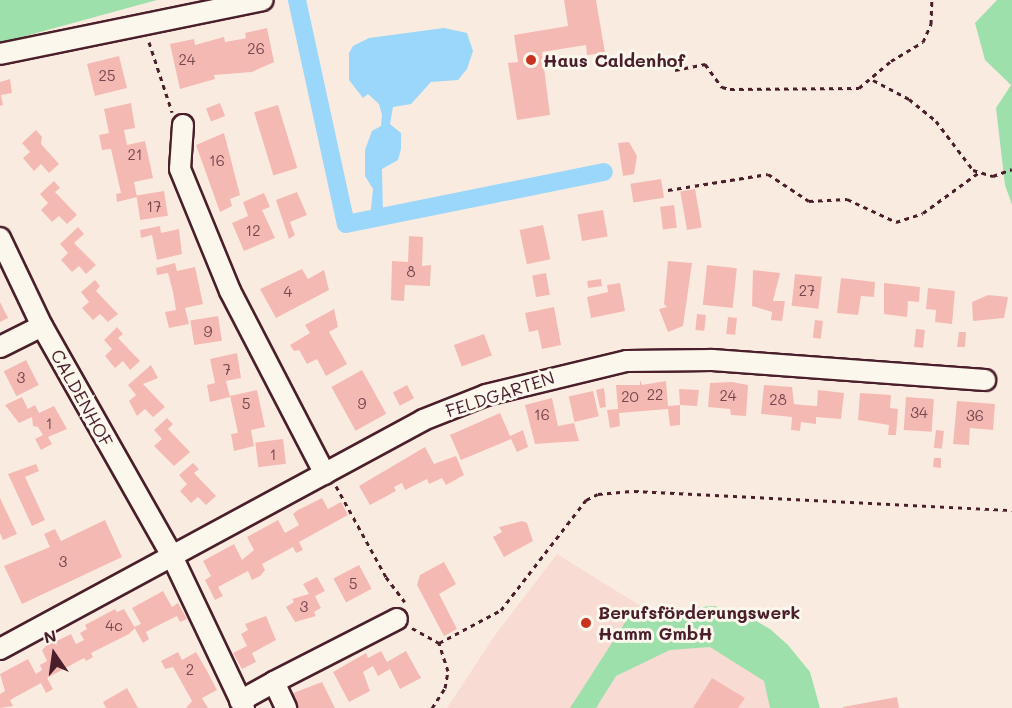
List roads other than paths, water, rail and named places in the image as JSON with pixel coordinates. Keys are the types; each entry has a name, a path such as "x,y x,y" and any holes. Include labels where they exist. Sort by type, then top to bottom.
{"street":[{"path":"0,54 263,0"},
{"path":"183,125 180,170 230,291 327,473"},
{"name":"CALDENHOF","path":"0,238 42,326 171,554 242,704"},
{"path":"0,347 42,326"},
{"name":"FELDGARTEN","path":"0,649 171,554 423,420 486,394 627,361 712,360 985,380"},
{"path":"242,704 274,682 397,620"},
{"path":"274,682 286,708"}],"water":[{"path":"444,28 467,33 473,51 467,69 458,80 431,82 411,104 393,107 390,124 401,133 401,149 398,160 382,169 383,216 370,218 373,189 365,176 365,150 372,131 381,126 382,115 379,104 368,94 363,98 349,80 349,53 353,46 369,38"}],"waterway":[{"path":"297,0 346,224 604,172"}],"place":[{"name":"Haus Caldenhof","path":"531,60"},
{"name":"Berufsförderungswerk Hamm GmbH","path":"586,623"}]}
